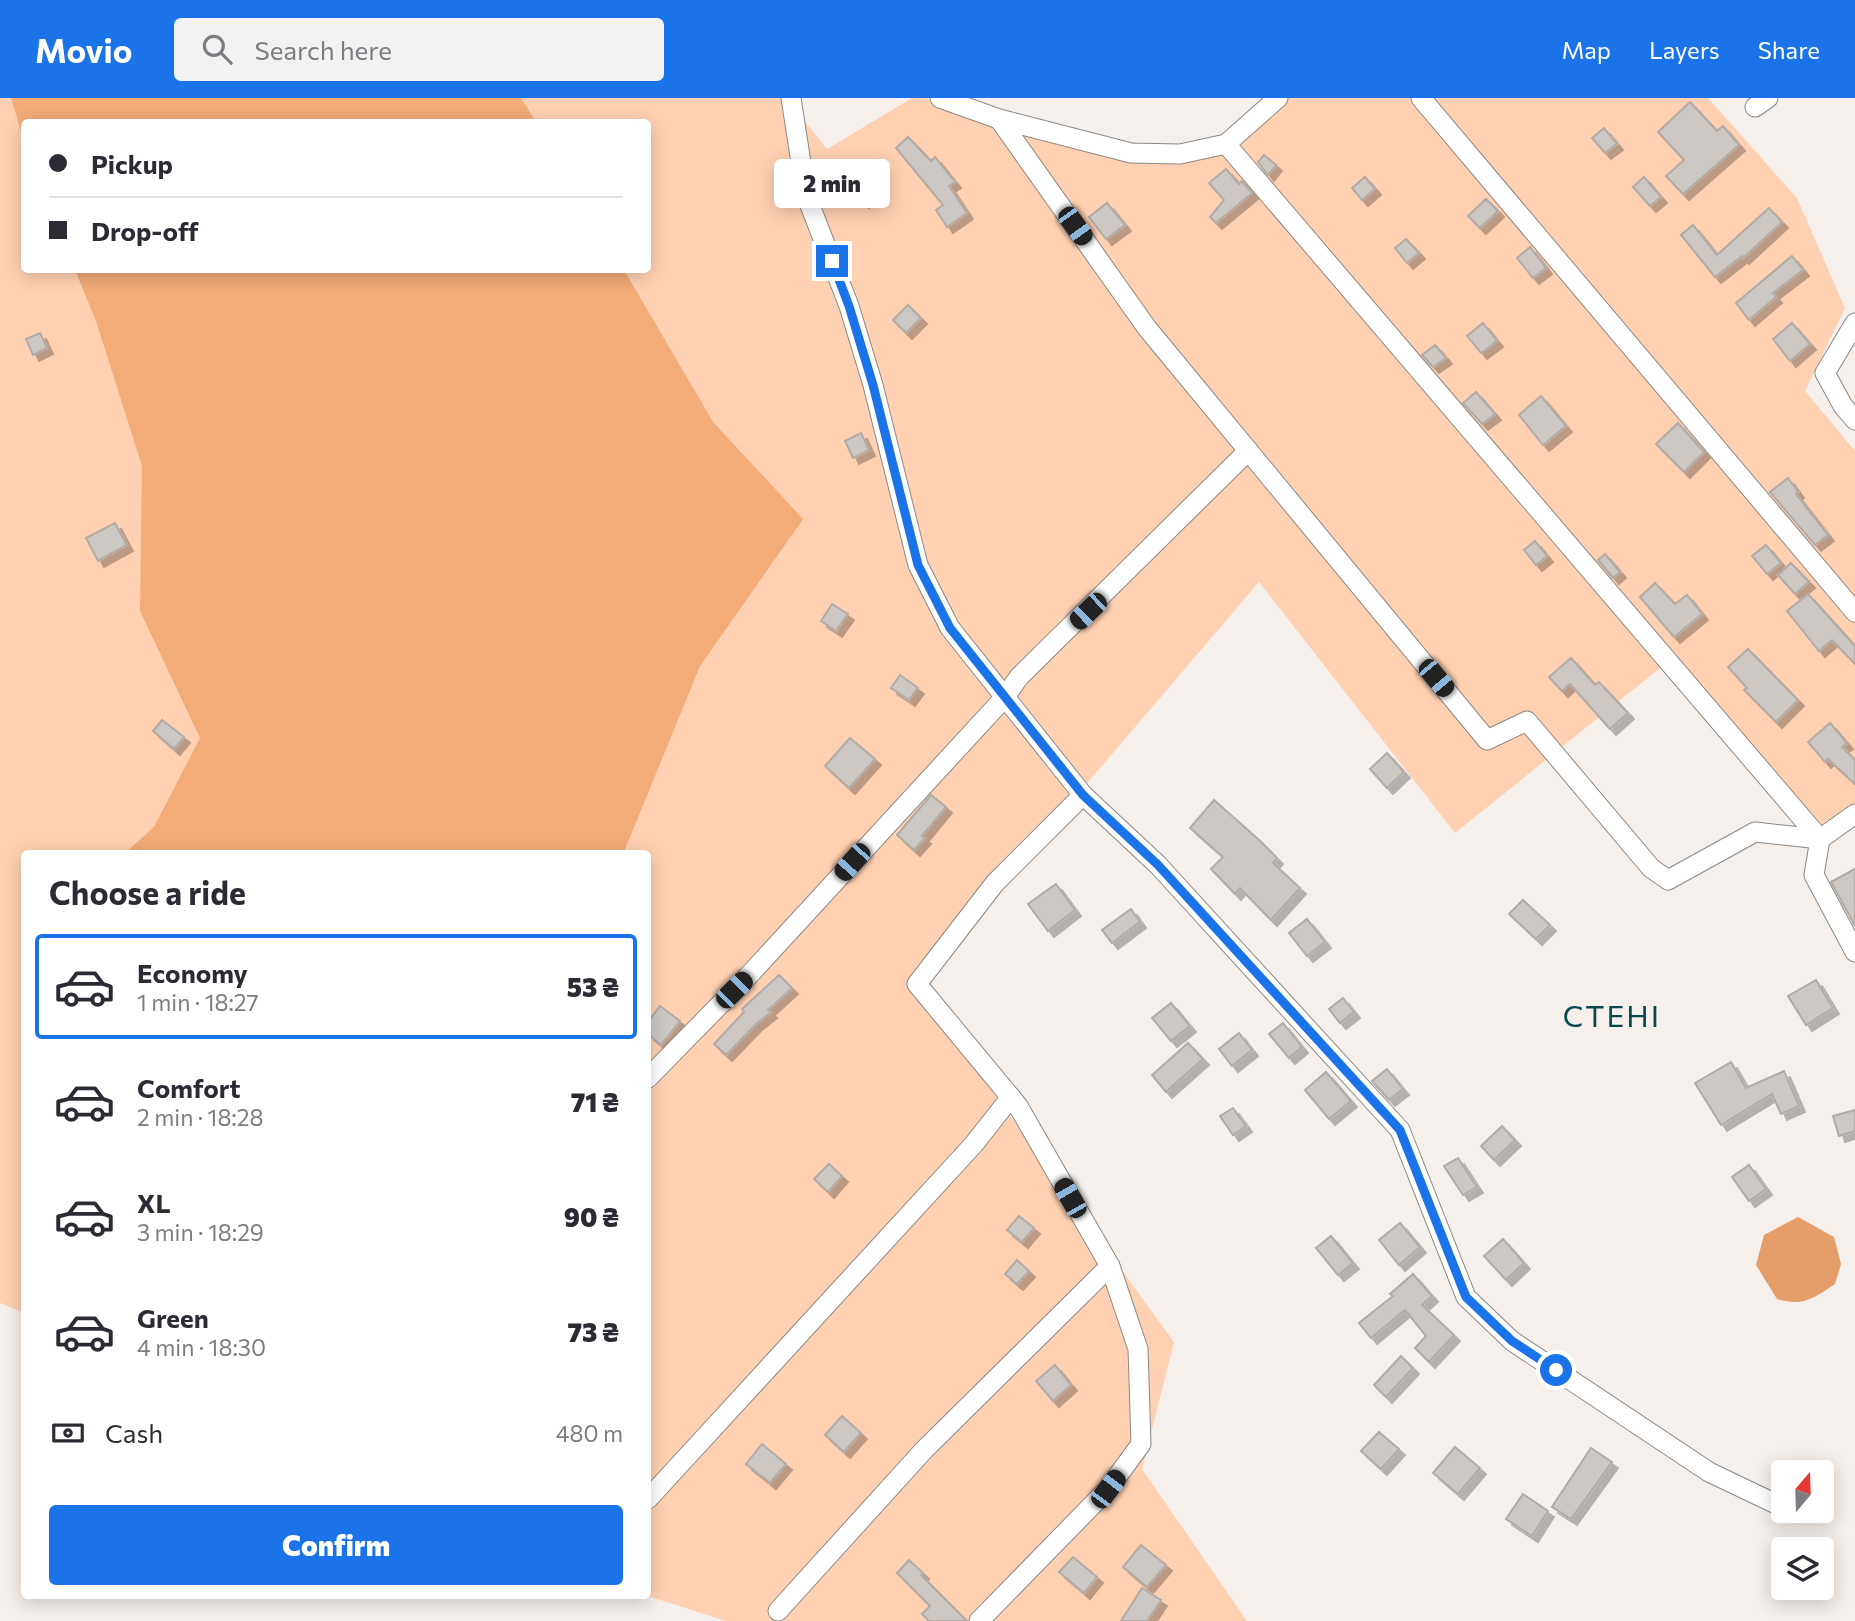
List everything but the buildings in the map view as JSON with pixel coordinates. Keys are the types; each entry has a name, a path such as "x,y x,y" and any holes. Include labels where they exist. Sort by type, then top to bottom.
{"street":[{"path":"791,98 806,195 849,306 869,372 918,565 950,628 1083,795 1158,865 1400,1130 1466,1297 1512,1341 1535,1357 1709,1472 1771,1502"},
{"path":"940,98 999,119 1131,153 1180,154 1226,144 1278,98"},
{"path":"1420,98 1855,612"},
{"path":"999,119 1147,328 1487,740 1527,721 1651,868 1668,880 1755,832 1820,839 1855,814"},
{"path":"1226,144 1820,839 1814,875 1855,952"},
{"path":"1855,323 1825,373 1843,406 1855,420"},
{"path":"651,1074 751,973 1005,697 1019,677 1248,451"},
{"path":"979,1621 1108,1489 1141,1444 1138,1349 1110,1266 1011,1097 917,984 995,883 1083,795"},
{"path":"651,1496 974,1144 1011,1097"},
{"path":"778,1611 924,1450 1110,1266"}],"shaded area":[{"path":"0,98 786,98 827,149 912,98 925,98 1144,164 1237,148 1289,98 1708,98 1797,198 1845,308 1805,391 1855,451 1855,813 1824,845 1675,656 1455,833 1259,582 920,979 925,999 1174,1342 1142,1469 1247,1621 726,1621 651,1597 651,850 21,850 21,1312 0,1303"},
{"path":"11,98 521,98 534,119 21,119 21,131"},
{"path":"76,273 626,273 713,422 803,519 700,666 625,850 128,850 154,827 200,738 140,611 142,466 96,321"},
{"path":"1798,1217 1834,1237 1841,1264 1835,1284 1808,1300 1794,1302 1777,1299 1756,1265 1764,1235"}],"district":[{"name":"СТЕНІ","path":"1612,1017"}],"route":[{"path":"832,261 873,385 918,565 950,628 1083,795 1158,865 1400,1130 1466,1297 1512,1341 1556,1370"}]}
